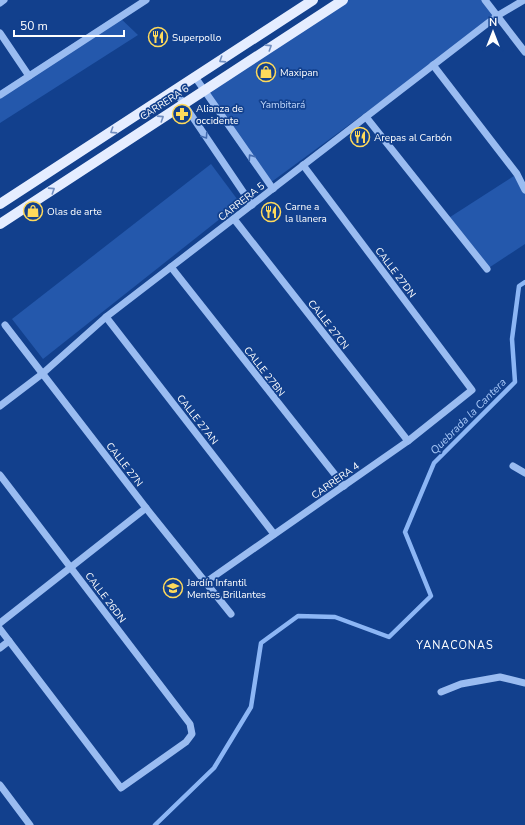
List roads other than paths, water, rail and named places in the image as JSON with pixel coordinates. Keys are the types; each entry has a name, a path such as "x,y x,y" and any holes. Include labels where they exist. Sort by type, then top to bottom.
{"main road":[{"name":"CARRERA 6","path":"0,204 313,0"},
{"name":"CARRERA 6","path":"0,224 183,103 343,0"}],"street":[{"path":"0,3 4,0"},
{"path":"0,95 146,0"},
{"path":"485,0 525,52"},
{"name":"CARRERA 5","path":"0,406 42,374 106,317 497,16 524,0"},
{"path":"0,33 29,76"},
{"path":"433,65 517,174 525,190"},
{"path":"195,77 273,189"},
{"path":"174,91 252,205"},
{"path":"366,117 487,269"},
{"name":"CALLE 27DN","path":"303,165 472,390"},
{"name":"CALLE 27CN","path":"234,218 408,441"},
{"name":"CALLE 27BN","path":"171,268 344,486"},
{"name":"CALLE 27AN","path":"106,317 274,534"},
{"name":"CALLE 27N","path":"5,325 146,508 231,614"},
{"name":"CARRERA 4","path":"206,582 408,441 472,390"},
{"path":"513,466 525,473"},
{"name":"CALLE 26DN","path":"0,475 190,724 192,734 186,742 121,788 9,641"},
{"path":"0,622 146,508"},
{"path":"0,629 9,641 0,648"},
{"path":"441,692 461,684 500,677 525,683"},
{"path":"0,785 30,825"}],"waterway":[{"name":"Quebrada la Cantera","path":"155,825 214,768 251,707 261,643 298,616 335,617 389,637 431,596 405,532 434,463 515,382 512,339 519,286 525,282"}],"place":[{"name":"Superpollo","path":"158,37"},
{"name":"Maxipan","path":"266,72"},
{"name":"Alianza de occidente","path":"182,114"},
{"name":"Arepas al Carbón","path":"360,137"},
{"name":"Olas de arte","path":"33,211"},
{"name":"Carne a la llanera","path":"271,212"},
{"name":"Jardín Infantil Mentes Brillantes","path":"173,588"}],"district":[{"name":"YANACONAS","path":"455,645"}],"park label":[{"name":"Yambitará","path":"283,104"}]}
